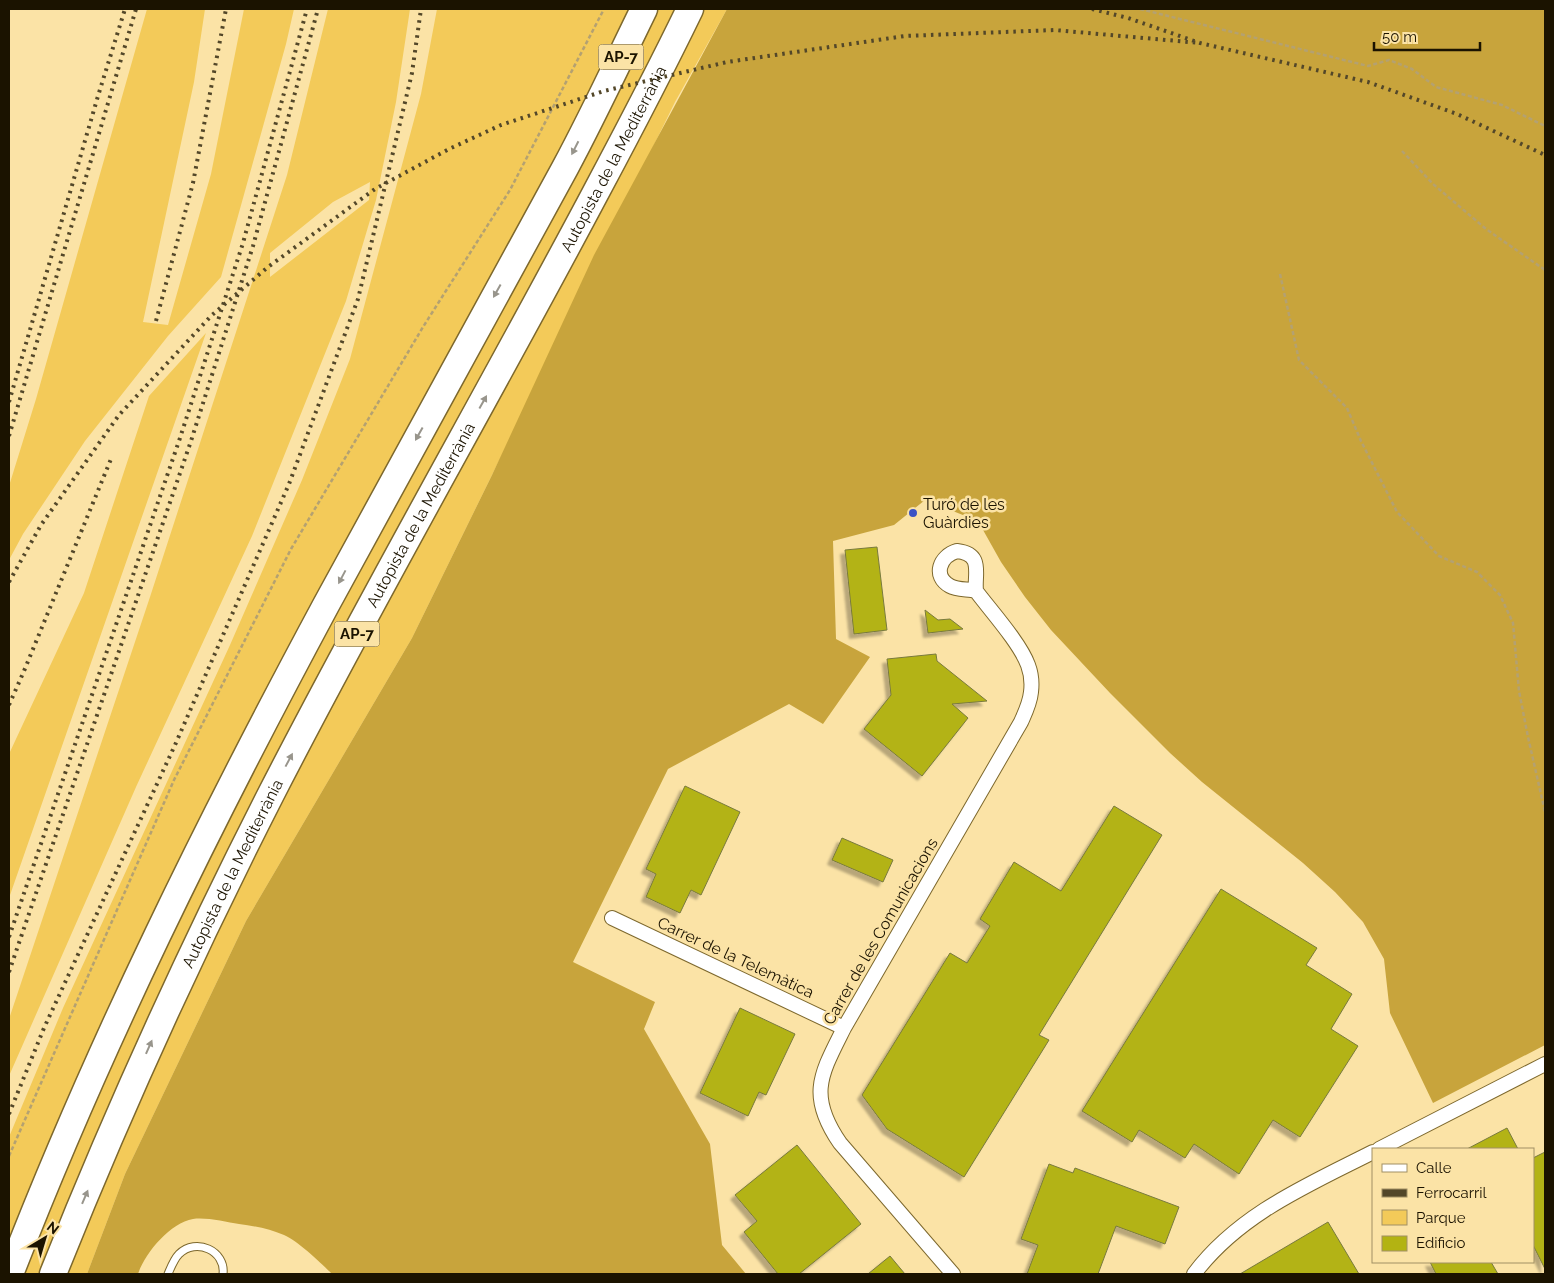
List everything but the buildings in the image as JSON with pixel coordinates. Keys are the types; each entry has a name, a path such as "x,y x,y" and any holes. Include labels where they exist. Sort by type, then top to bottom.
{"highway":[{"name":"AP-7","path":"10,1274 100,1060 185,877 230,787 325,608 566,166 644,9"},
{"name":"Autopista de la Mediterrània","path":"53,1274 147,1051 272,793 407,540 538,302 690,9"}],"street":[{"name":"Carrer de les Comunicacions","path":"953,1274 840,1143 826,1121 821,1100 821,1080 825,1065 844,1028 1021,722 1027,708 1031,693 1031,678 1028,666 1017,647 976,592"},
{"name":"Carrer de la Telemàtica","path":"612,918 844,1028"},
{"path":"1381,1148 1545,1064"},
{"path":"1194,1274 1219,1246 1251,1219 1296,1192 1372,1153"}],"lane":[{"path":"168,1274 179,1254 194,1246 202,1246 217,1255 221,1262 223,1274"}],"path":[{"path":"9,1156 174,780 291,549 423,327 510,190 604,9"},
{"path":"1140,9 1368,66 1389,60 1412,69 1436,87 1502,104 1545,126"},
{"path":"1402,151 1433,184 1486,229 1545,270"},
{"path":"1280,274 1299,360 1347,408 1361,441 1397,512 1440,556 1477,572 1500,595 1513,623 1519,691 1545,812"}],"green space":[{"path":"147,9 205,9 194,82 143,322 168,325 211,174 244,9 294,9 221,277 168,336 85,441 23,534 9,560 9,486 36,399"},
{"path":"328,9 410,9 396,102 376,200 346,301 252,536 136,787 9,1076 9,1019 150,597 287,175","holes":["370,182 369,200 270,277 270,253 333,202"]},
{"path":"437,9 727,9 675,102 412,638 246,921 125,1174 87,1274 9,1274 9,1137 63,1008 230,645 302,480 350,359 421,94"},
{"path":"206,333 9,898 9,754 84,593 149,396"}],"shaded area":[{"path":"727,9 1545,9 1545,1045 1433,1103 1390,1013 1384,959 1363,922 1335,892 1303,863 1202,782 1110,693 1051,630 1025,597 1001,562 978,521 925,500 894,525 833,541 836,639 870,657 823,724 789,704 668,769 573,962 655,1002 644,1029 710,1144 722,1245 746,1274 332,1274 316,1258 284,1235 257,1227 216,1220 193,1219 176,1226 152,1248 138,1274 87,1274 125,1174 246,921 412,638 492,475 594,255"}],"railway":[{"path":"9,402 125,9"},
{"path":"9,436 136,9"},
{"path":"156,321 193,183 226,9"},
{"path":"9,937 180,438 243,243 307,9"},
{"path":"9,972 191,441 253,246 318,9"},
{"path":"9,1114 44,1028 175,745 289,484 358,299 412,73 421,9"},
{"path":"1092,9 1128,18 1200,43 1368,82 1457,114 1545,155"},
{"path":"9,582 41,525 119,415 212,315 268,267 375,189 449,149 501,125 604,91 727,62 905,36 1054,30 1200,43"},
{"path":"9,705 111,459"}],"place":[{"name":"Turó de les Guàrdies","path":"913,513"}]}
